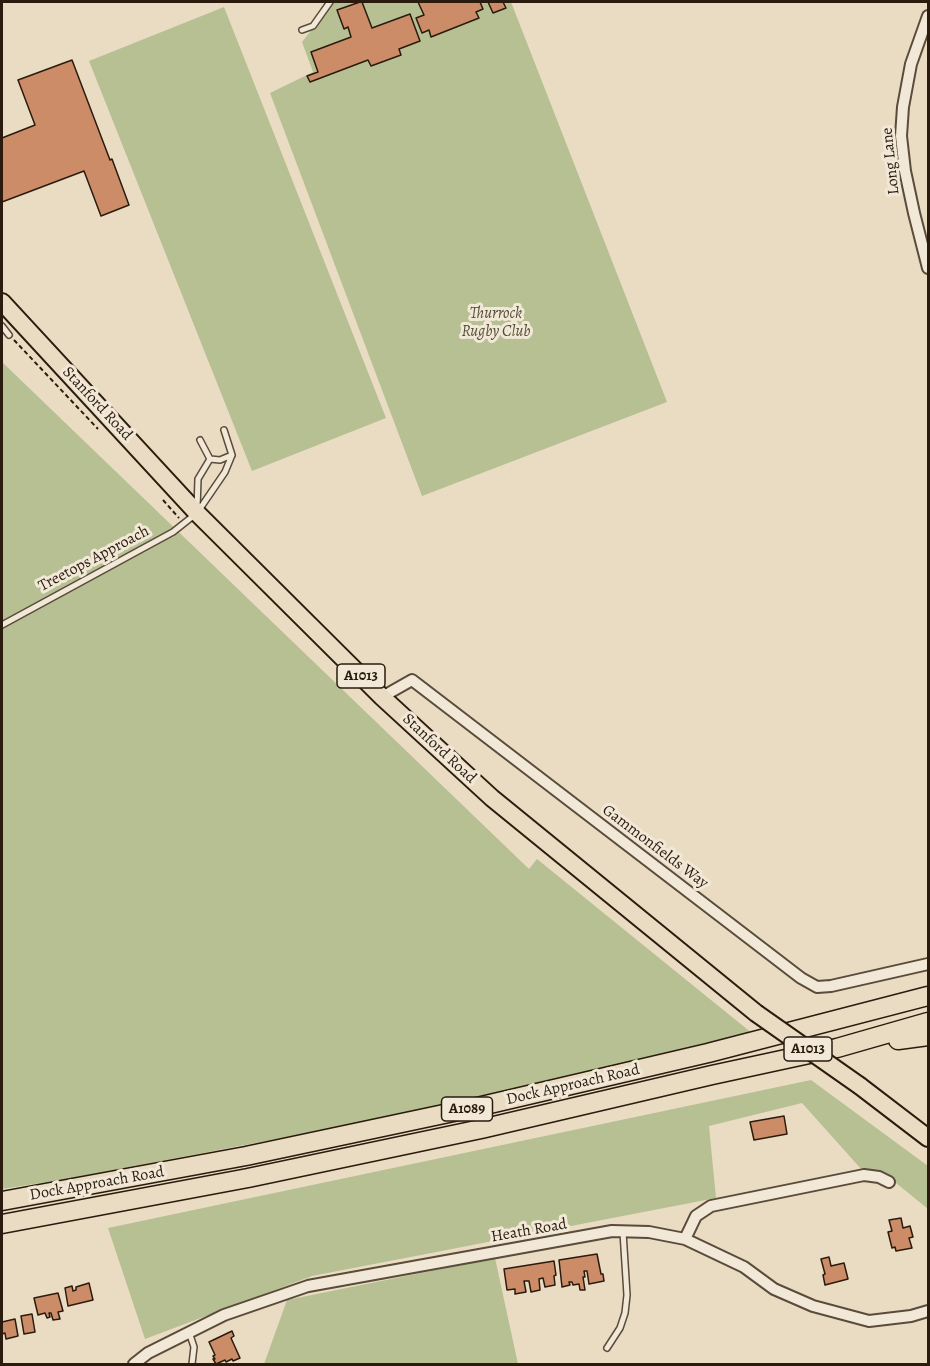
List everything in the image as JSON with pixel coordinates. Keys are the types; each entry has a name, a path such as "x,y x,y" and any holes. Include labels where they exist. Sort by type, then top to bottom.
{"highway":[{"name":"Dock Approach Road","path":"2,1201 246,1156 466,1109 708,1053 928,996"},
{"path":"837,1048 928,1022"},
{"path":"837,1048 928,1036"},
{"name":"Dock Approach Road","path":"2,1224 312,1165 837,1048"}],"main road":[{"name":"Stanford Road","path":"2,302 197,513 382,697 492,798 756,1013 860,1086 928,1138"}],"street":[{"name":"Long Lane","path":"928,16 911,64 903,107 901,136 905,171 928,268"},
{"name":"Gammonfields Way","path":"382,697 412,680 801,978 817,987 831,986 928,964"},
{"path":"685,1239 696,1216 711,1206 864,1175 879,1177 889,1182"},
{"name":"Heath Road","path":"134,1365 148,1353 224,1315 308,1286 612,1231 649,1232 685,1239 744,1267 774,1288 813,1306 870,1321 911,1316 928,1311"}],"lane":[{"path":"302,30 313,26 330,2"},
{"path":"2,326 9,335"},
{"path":"210,459 220,460 232,455 224,430"},
{"path":"200,440 210,459"},
{"name":"Treetops Approach","path":"2,625 173,532 197,513 225,472 232,455"},
{"path":"197,513 198,479 210,459"},
{"path":"607,1348 620,1328 625,1313 627,1295 623,1232"},
{"path":"189,1332 194,1347 192,1365"}],"path":[{"path":"9,335 100,431"},
{"path":"162,498 176,515"}],"green space":[{"name":"Thurrock Rugby Club","path":"334,2 511,2 667,402 422,496 270,93 313,72 302,42"},
{"path":"224,7 386,418 252,471 89,61"},
{"path":"2,362 529,869 537,859 753,1034 366,1122 2,1189"},
{"path":"811,1080 928,1166 928,1209 885,1174 862,1170 802,1103 709,1126 716,1198 312,1276 145,1339 108,1228"},
{"path":"495,1258 518,1364 264,1364 287,1300"}],"building":[{"path":"362,2 372,28 410,14 420,41 399,49 401,55 371,66 368,60 310,82 307,76 318,72 311,52 351,37 348,27 344,29 337,10"},
{"path":"418,2 480,2 483,9 476,12 479,18 431,37 429,30 422,33 416,18 424,15"},
{"path":"488,2 503,2 506,8 493,13"},
{"path":"72,60 129,205 101,216 84,171 2,202 2,138 35,125 18,80"},
{"path":"784,1116 787,1134 754,1140 750,1122"},
{"path":"901,1218 903,1228 910,1226 913,1237 909,1238 912,1248 896,1251 895,1247 892,1248 888,1232 892,1231 889,1220"},
{"path":"597,1254 604,1281 589,1284 587,1271 584,1271 585,1290 580,1290 579,1284 573,1285 572,1282 562,1287 559,1260"},
{"path":"829,1257 831,1266 844,1263 848,1279 825,1285 821,1259"},
{"path":"554,1261 555,1285 545,1287 543,1278 539,1279 540,1290 531,1292 529,1281 524,1281 526,1292 515,1294 515,1289 507,1290 504,1269"},
{"path":"89,1283 93,1300 68,1306 65,1288 72,1286 73,1291 76,1287"},
{"path":"58,1293 63,1311 58,1312 60,1319 53,1320 51,1313 47,1318 45,1313 38,1315 34,1298"},
{"path":"32,1314 35,1332 24,1334 21,1316"},
{"path":"15,1319 18,1336 6,1339 5,1333 2,1334 2,1322"},
{"path":"232,1331 234,1336 231,1338 240,1358 216,1364 209,1342"}]}
